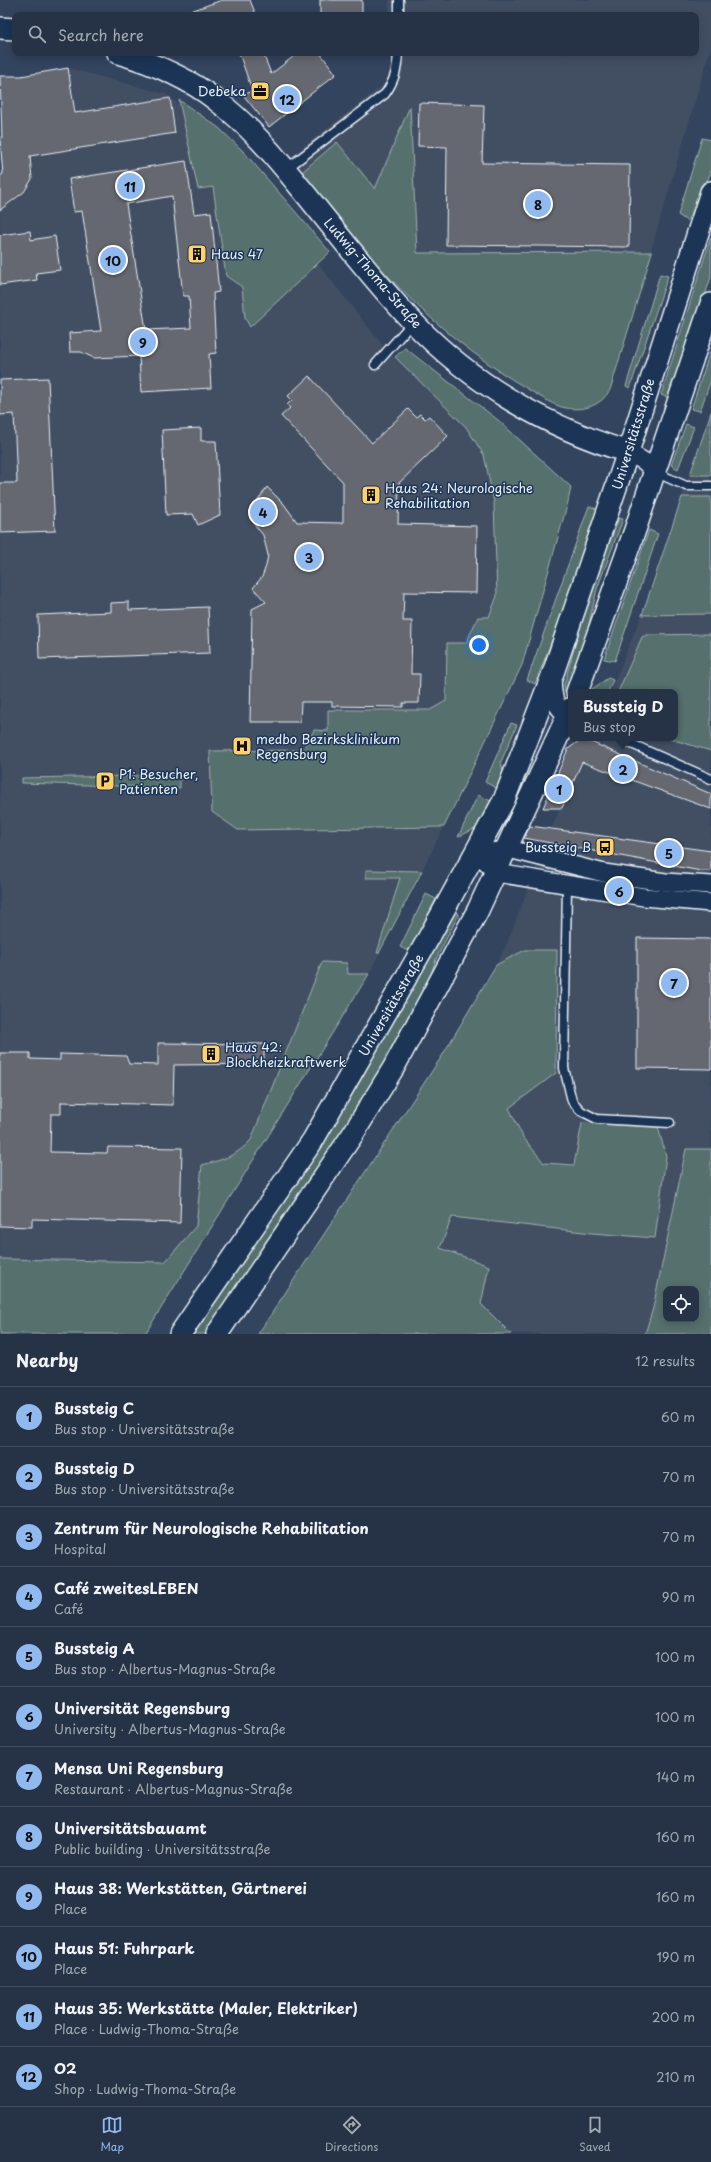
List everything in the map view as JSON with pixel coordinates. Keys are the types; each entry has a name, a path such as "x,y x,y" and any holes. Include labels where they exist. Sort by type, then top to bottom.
{"street":[{"path":"0,28 12,30"},
{"name":"Ludwig-Thoma-Straße","path":"125,56 185,80 216,99 238,117 286,169 391,298 413,322 470,372 516,404 588,439 628,452 645,462 655,472"},
{"name":"Universitätsstraße","path":"180,1334 313,1140 477,853 504,800 552,676 628,452 711,192"},
{"path":"578,689 655,472 711,304"},
{"name":"Universitätsstraße","path":"552,676 554,699 559,709 568,712"},
{"name":"Universitätsstraße","path":"217,1334 353,1134 394,1066 478,910 568,717"},
{"path":"477,853 505,850 617,875 665,882 711,885"},
{"path":"477,853 496,871 567,885 644,897 711,903"}],"lane":[{"path":"399,0 399,12"},
{"path":"286,169 385,94 394,82 397,70 398,56"},
{"path":"375,365 413,322"},
{"path":"655,472 686,486 711,486"},
{"path":"625,741 711,779"},
{"path":"567,885 564,1068 572,1101 581,1111 597,1119 670,1123"}],"shaded area":[{"path":"389,0 711,0 711,47 610,390 603,401 591,407 576,409 564,408 505,376 462,345 419,308 383,271 290,157 382,86 390,74 390,56 699,56 699,12 389,12"},
{"name":"medbo Bezirksklinikum Regensburg","path":"68,68 166,94 220,139 387,351 568,502 522,665 444,827 369,974 145,1334 0,1334 0,129 24,125 21,75"},
{"path":"711,411 711,1334 258,1334 442,1056 496,965 508,941 546,842 589,741 678,741 678,689 611,689 642,614"}],"green space":[{"path":"179,100 219,128 244,152 330,252 250,327 245,318 242,287 226,276 213,187 198,189"},
{"path":"410,106 417,253 652,252 610,390 597,404 579,409 561,407 511,379 472,352 401,290 353,236 302,172 337,142 375,189"},
{"path":"702,138 711,140 711,171 704,190 687,221 678,215"},
{"path":"711,237 711,277 671,399 661,395"},
{"path":"660,274 668,276 630,388 626,386"},
{"path":"405,348 498,420 571,487 522,665 444,827 238,830 212,812 210,751 303,750 314,730 328,731 328,710 430,710 446,701 447,643 466,643 478,617 489,617 497,596 494,502 484,455 466,427 395,357"},
{"path":"711,349 711,380 700,411 691,409"},
{"path":"711,412 711,475 690,475"},
{"path":"686,424 694,427 678,469 671,465"},
{"path":"682,497 711,497 711,614 642,615"},
{"path":"589,506 599,510 567,602 535,684 527,680"},
{"path":"619,518 623,519 597,589 586,637 567,694 565,692 564,685 589,595"},
{"path":"649,530 658,534 615,661 604,659"},
{"path":"711,634 711,751 677,741 678,689 619,689 642,637 647,635"},
{"path":"608,678 613,680 609,689 592,689"},
{"path":"511,723 517,725 501,762 504,776 498,789 485,782"},
{"path":"180,775 180,788 22,783 22,778"},
{"path":"478,795 493,802 485,824 458,837"},
{"path":"366,870 422,871 379,953 377,953 400,878 366,878"},
{"path":"426,894 436,899 410,952 400,947"},
{"path":"452,910 459,914 436,959 425,992 373,1087 208,1334 192,1334 315,1155 359,1083"},
{"path":"525,950 557,950 556,1073 509,1108 523,1137 544,1163 574,1165 582,1123 658,1127 666,1156 655,1238 592,1233 452,1217 440,1248 489,1266 481,1304 511,1334 258,1334 442,1056 496,965"},
{"path":"322,962 347,963 348,974 369,974 145,1334 0,1334 0,1259 165,1262 196,1226 202,1165 235,1154 251,1140"},
{"path":"686,1149 711,1149 711,1334 645,1334 653,1308"}],"building":[{"path":"222,0 250,0 255,12 188,12"},
{"path":"320,0 362,0 362,12 320,12"},
{"path":"240,56 264,56 271,74 294,56 322,56 336,74 269,127 244,96 252,90"},
{"path":"68,68 75,113 170,98 175,133 30,156 32,179 24,192 0,210 0,176 3,174 0,139 2,138 0,76 21,76"},
{"path":"419,103 484,105 482,163 630,165 629,247 446,245 447,147 418,146"},
{"path":"186,161 194,214 211,212 219,292 213,293 216,353 209,354 211,388 141,392 139,356 94,358 81,352 70,352 69,333 101,331 82,211 74,212 69,179","holes":["172,196 183,296 189,296 191,328 146,330 126,204"]},
{"path":"30,231 31,240 55,236 60,270 36,273 37,280 0,285 0,235"},
{"path":"309,376 372,443 408,409 416,417 420,414 425,419 429,416 448,436 399,483 398,524 477,526 476,593 404,592 403,621 412,621 411,674 420,674 419,703 403,703 403,707 332,706 332,702 301,702 300,722 250,722 252,609 266,602 253,588 262,577 268,555 263,535 254,524 261,519 251,511 267,487 284,504 297,522 343,523 343,482 281,416 290,408 287,405 292,400 288,396"},
{"path":"48,378 55,531 0,533 0,483 17,483 14,414 0,415 0,380"},
{"path":"201,428 201,441 216,441 220,515 198,525 193,514 166,515 162,430"},
{"path":"129,602 129,610 208,607 210,653 39,659 38,615 111,612 111,603"},
{"path":"579,741 591,742 711,794 711,809 582,762 562,808 543,808 568,749"},
{"path":"530,826 711,851 711,871 701,871 524,838"},
{"path":"637,938 711,939 711,1069 637,1068"},
{"path":"158,1043 264,1044 264,1064 174,1065 173,1105 61,1102 61,1114 51,1114 50,1152 107,1153 108,1147 182,1148 180,1223 32,1219 32,1227 0,1226 0,1053 30,1053 30,1059 60,1060 60,1054 126,1056 129,1064 158,1065"}],"place":[{"name":"Debeka","path":"260,91"},
{"name":"O2","path":"287,99"},
{"name":"Haus 35: Werkstätte (Maler, Elektriker)","path":"130,186"},
{"name":"Universitätsbauamt","path":"538,204"},
{"name":"Haus 47","path":"197,254"},
{"name":"Haus 51: Fuhrpark","path":"113,260"},
{"name":"Haus 38: Werkstätten, Gärtnerei","path":"143,342"},
{"name":"Haus 24: Neurologische Rehabilitation","path":"371,495"},
{"name":"Café zweitesLEBEN","path":"263,512"},
{"name":"Zentrum für Neurologische Rehabilitation","path":"309,557"},
{"name":"medbo Bezirksklinikum Regensburg","path":"242,746"},
{"name":"Bussteig D","path":"623,769"},
{"name":"P1: Besucher, Patienten","path":"105,781"},
{"name":"Bussteig C","path":"559,789"},
{"name":"Bussteig B","path":"605,847"},
{"name":"Bussteig A","path":"669,853"},
{"name":"Universität Regensburg","path":"619,891"},
{"name":"Mensa Uni Regensburg","path":"674,983"},
{"name":"Haus 42: Blockheizkraftwerk","path":"211,1054"}]}
